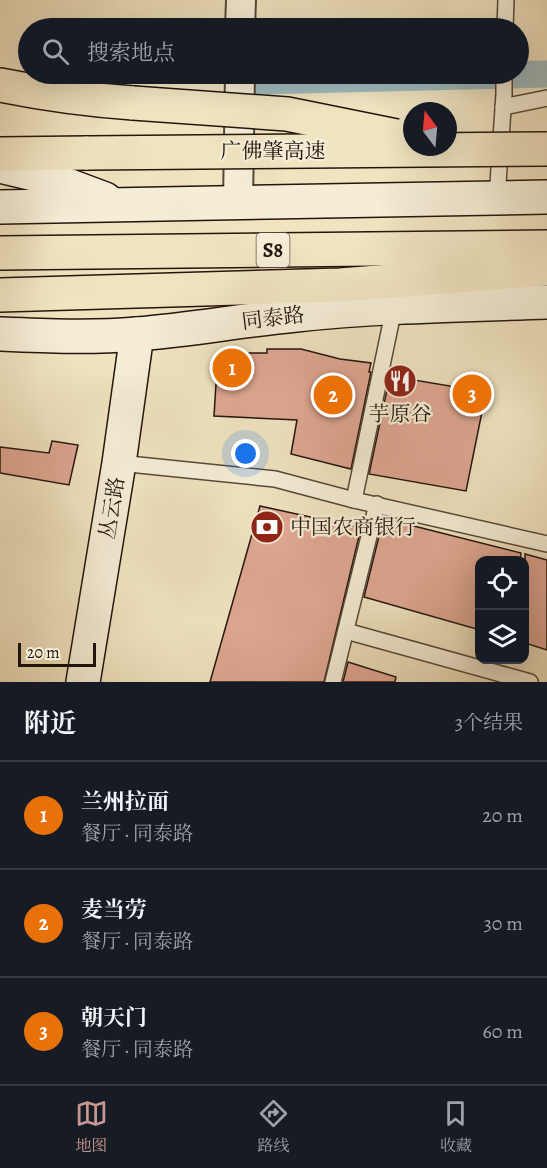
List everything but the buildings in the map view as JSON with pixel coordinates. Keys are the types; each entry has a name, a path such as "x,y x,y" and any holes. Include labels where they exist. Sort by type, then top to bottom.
{"highway":[{"path":"0,85 88,100 287,114 403,138"},
{"path":"0,101 133,103"},
{"name":"广佛肇高速","path":"457,148 547,149"},
{"name":"广佛肇高速","path":"0,154 403,149"},
{"name":"S8","path":"0,253 547,247"},
{"path":"0,295 340,285 547,269"}],"main road":[{"path":"0,166 46,177 120,205"},
{"path":"0,207 547,197"},
{"name":"同泰路","path":"0,334 87,337 137,334 296,315 394,308 547,302"},
{"name":"丛云路","path":"83,682 119,463 137,334"}],"street":[{"path":"240,18 241,0"},
{"path":"238,203 240,84"}],"lane":[{"path":"505,18 506,0"},
{"path":"497,198 504,84"},
{"path":"504,100 547,98"},
{"path":"354,500 394,308"},
{"path":"119,463 275,479 354,500 547,544"},
{"path":"333,682 377,504"},
{"path":"346,631 530,682"}],"waterway":[{"path":"529,74 547,74"}],"place":[{"name":"兰州拉面","path":"232,368"},
{"name":"芋原谷","path":"400,381"},
{"name":"朝天门","path":"472,394"},
{"name":"麦当劳","path":"333,395"},
{"name":"中国农商银行","path":"267,527"}]}
